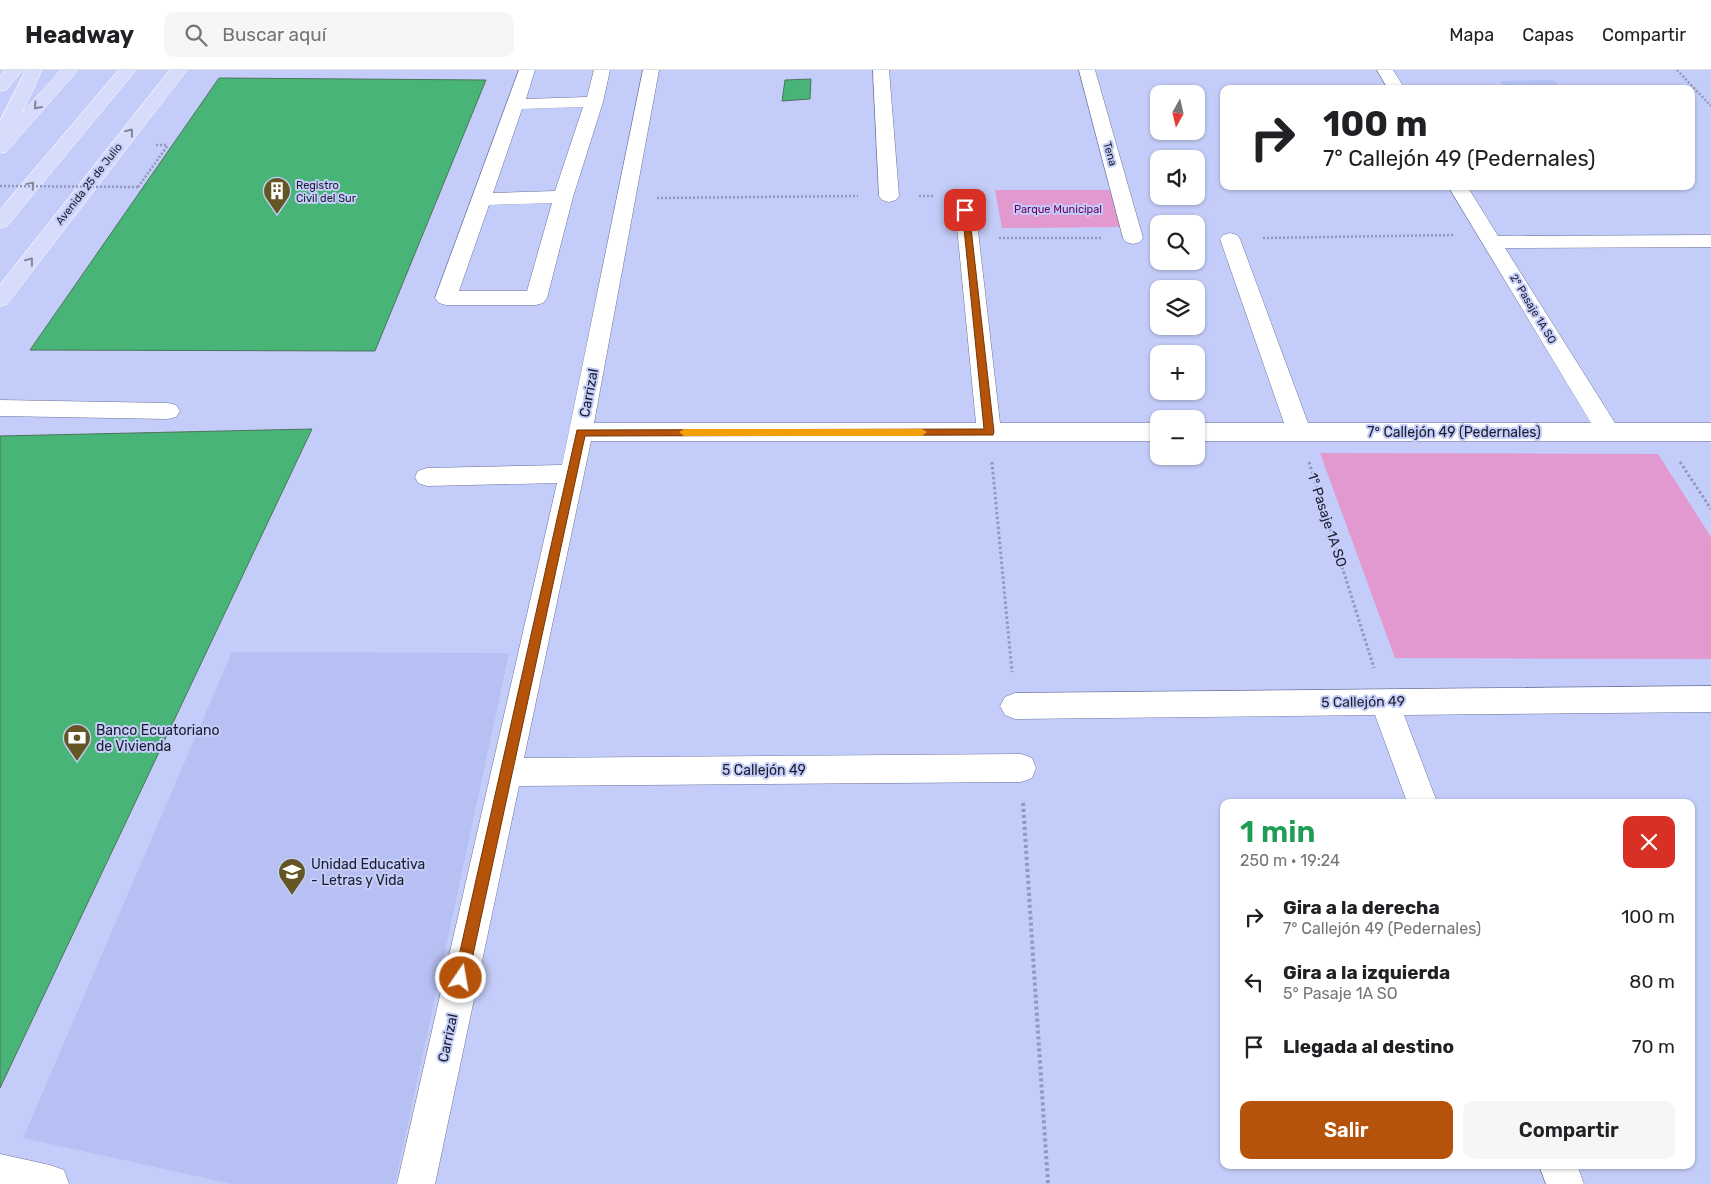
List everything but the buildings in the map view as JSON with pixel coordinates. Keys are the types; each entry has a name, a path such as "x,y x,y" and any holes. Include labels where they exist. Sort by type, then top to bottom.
{"main road":[{"path":"0,86 15,70"},
{"path":"0,138 34,70"},
{"path":"0,148 70,70"},
{"path":"0,222 128,70"},
{"name":"Avenida 25 de Julio","path":"0,299 178,70"}],"street":[{"path":"528,70 446,298 536,298 563,197 594,102 602,70"},
{"name":"Carrizal","path":"416,1184 581,432 651,70"},
{"path":"881,70 889,196"},
{"name":"Tena","path":"1087,70 1133,238"},
{"path":"1385,70 1394,85"},
{"path":"516,104 594,102"},
{"name":"2° Pasaje 1A SO","path":"1459,190 1608,432"},
{"path":"964,196 989,432"},
{"path":"481,199 563,197"},
{"path":"1489,238 1711,241"},
{"path":"1230,239 1299,432"},
{"path":"0,408 168,411"},
{"path":"581,432 1150,432"},
{"name":"7° Callejón 49 (Pedernales)","path":"1205,432 1711,432"},
{"path":"427,477 572,474"},
{"name":"5 Callejón 49","path":"1015,706 1711,699"},
{"path":"1385,702 1421,799"},
{"name":"5 Callejón 49","path":"506,772 1021,768"},
{"path":"1559,1169 1565,1184"},
{"path":"0,1173 50,1184"}],"path":[{"path":"1677,70 1691,85"},
{"path":"1695,89 1711,106"},
{"path":"0,186 138,187 168,145"},
{"path":"626,198 964,196"},
{"path":"968,238 1133,238"},
{"path":"1230,239 1489,238"},
{"path":"989,432 1015,706"},
{"name":"1° Pasaje 1A SO","path":"1299,432 1385,702"},
{"path":"1660,432 1711,509"},
{"path":"1021,768 1048,1184"}],"shaded area":[{"path":"1554,80 1558,85 1503,85 1500,81"},
{"name":"Unidad Educativa - Letras y Vida","path":"232,652 509,653 395,1184 232,1184 23,1138"}],"green space":[{"name":"Parque Municipal","path":"995,190 1111,190 1121,227 1002,228"},
{"path":"1320,453 1658,454 1711,537 1711,659 1395,658"}],"slow traffic":[{"path":"684,432 922,432"}],"place":[{"name":"Registro Civil del Sur","path":"277,215"},
{"name":"Banco Ecuatoriano de Vivienda","path":"77,762"},
{"name":"Unidad Educativa - Letras y Vida","path":"292,896"}],"route":[{"path":"461,978 581,432 989,432 965,210"}]}
